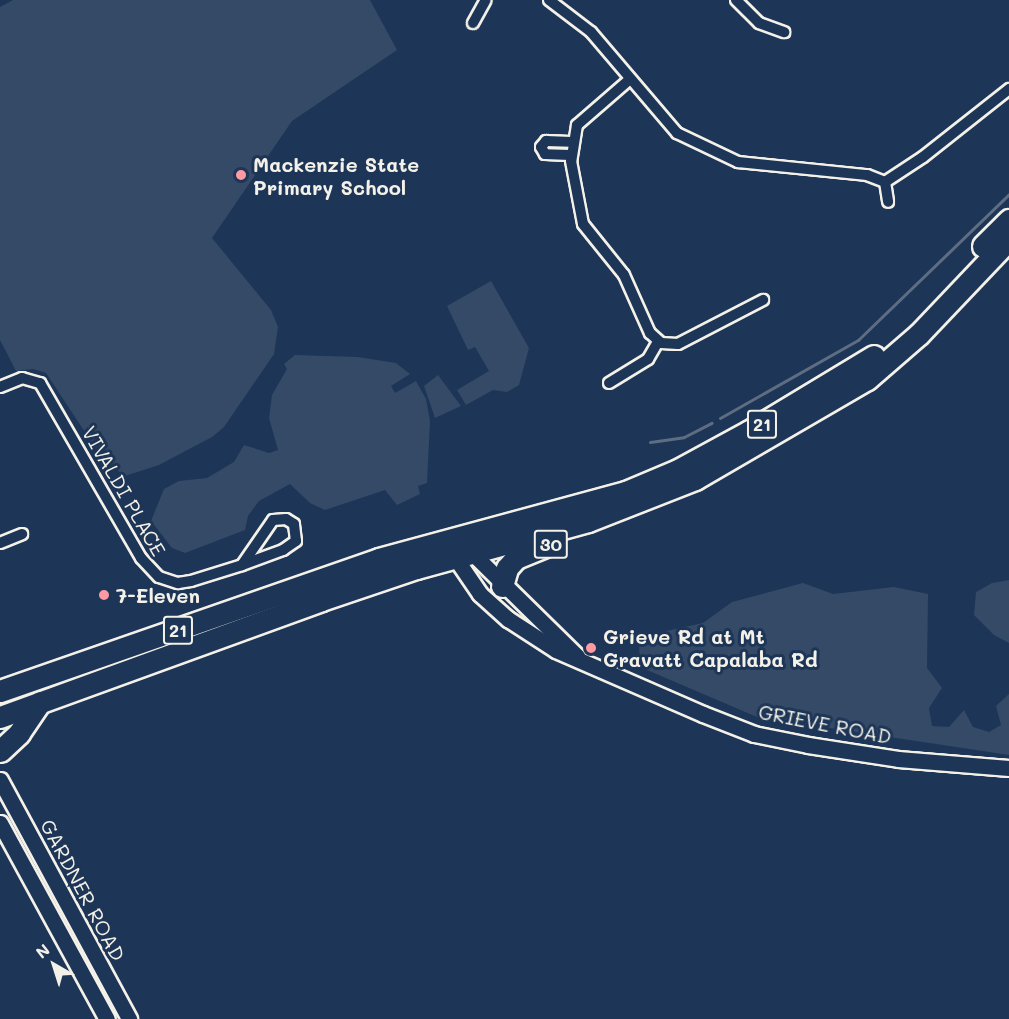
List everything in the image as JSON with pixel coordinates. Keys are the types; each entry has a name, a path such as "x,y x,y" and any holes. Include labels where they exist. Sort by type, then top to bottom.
{"highway":[{"name":"21","path":"0,717 321,600 457,547 626,492 678,470 765,422 872,358 1009,220"},
{"name":"21","path":"0,691 355,566 457,547 613,513 719,467 867,379 919,334 1009,239"},
{"name":"30","path":"502,586 507,568 516,558 585,532 613,513"},
{"path":"0,751 19,733 40,702"}],"main road":[{"name":"GRIEVE ROAD","path":"457,547 577,656"},
{"name":"GRIEVE ROAD","path":"457,547 480,594 502,615 556,650 577,656 754,734 898,759 1009,768"},
{"name":"GARDNER ROAD","path":"0,780 129,1019"},
{"name":"GARDNER ROAD","path":"0,823 107,1019"}],"street":[{"path":"473,22 486,0"},
{"path":"549,0 591,32 628,80 677,132 712,153 738,162 867,175 885,182"},
{"path":"736,0 759,23 784,32"},
{"path":"628,80 581,120 571,142 570,155 583,224 619,268 647,328 658,342 678,344 763,300"},
{"path":"885,182 923,158 1009,89"},
{"path":"570,155 545,154 541,147 546,141 571,142"},
{"path":"885,182 888,202"},
{"path":"609,383 645,362 658,342"},
{"name":"VIVALDI PLACE","path":"0,387 22,378 40,383 153,573 184,583 242,565 293,544 297,534 294,524 286,519 273,520 242,565"},
{"path":"0,543 22,534"}],"shaded area":[{"path":"13,0 370,0 397,50 292,121 212,238 271,310 278,327 274,354 224,427 212,437 159,465 125,476 102,458 46,373 33,369 16,371 0,340 0,7"},
{"path":"491,281 529,348 519,385 507,392 493,390 466,405 457,390 489,371 475,347 468,350 447,306"},
{"path":"295,355 358,357 396,363 410,374 391,386 395,393 416,381 426,399 430,421 427,483 418,486 420,494 397,505 385,490 325,510 310,503 290,484 259,501 248,516 245,530 185,553 172,548 151,521 164,489 179,481 207,478 234,462 244,445 269,453 278,450 269,418 272,395 287,369 284,364"},
{"path":"438,375 461,406 435,418 424,386"},
{"path":"1009,580 1009,643 994,635 974,615 976,592 992,583"},
{"path":"803,583 833,594 894,587 928,594 927,668 942,688 929,708 932,726 949,727 964,710 973,727 989,732 1001,725 996,706 1009,694 1009,755 757,717 640,667 639,643 662,632 703,623 732,602"}],"waterway":[{"path":"720,418 858,340 1009,194"},
{"path":"650,442 684,437 712,423"}],"place":[{"name":"Mackenzie State Primary School","path":"241,175"},
{"name":"7-Eleven","path":"104,595"},
{"name":"Grieve Rd at Mt Gravatt Capalaba Rd","path":"591,648"}]}
